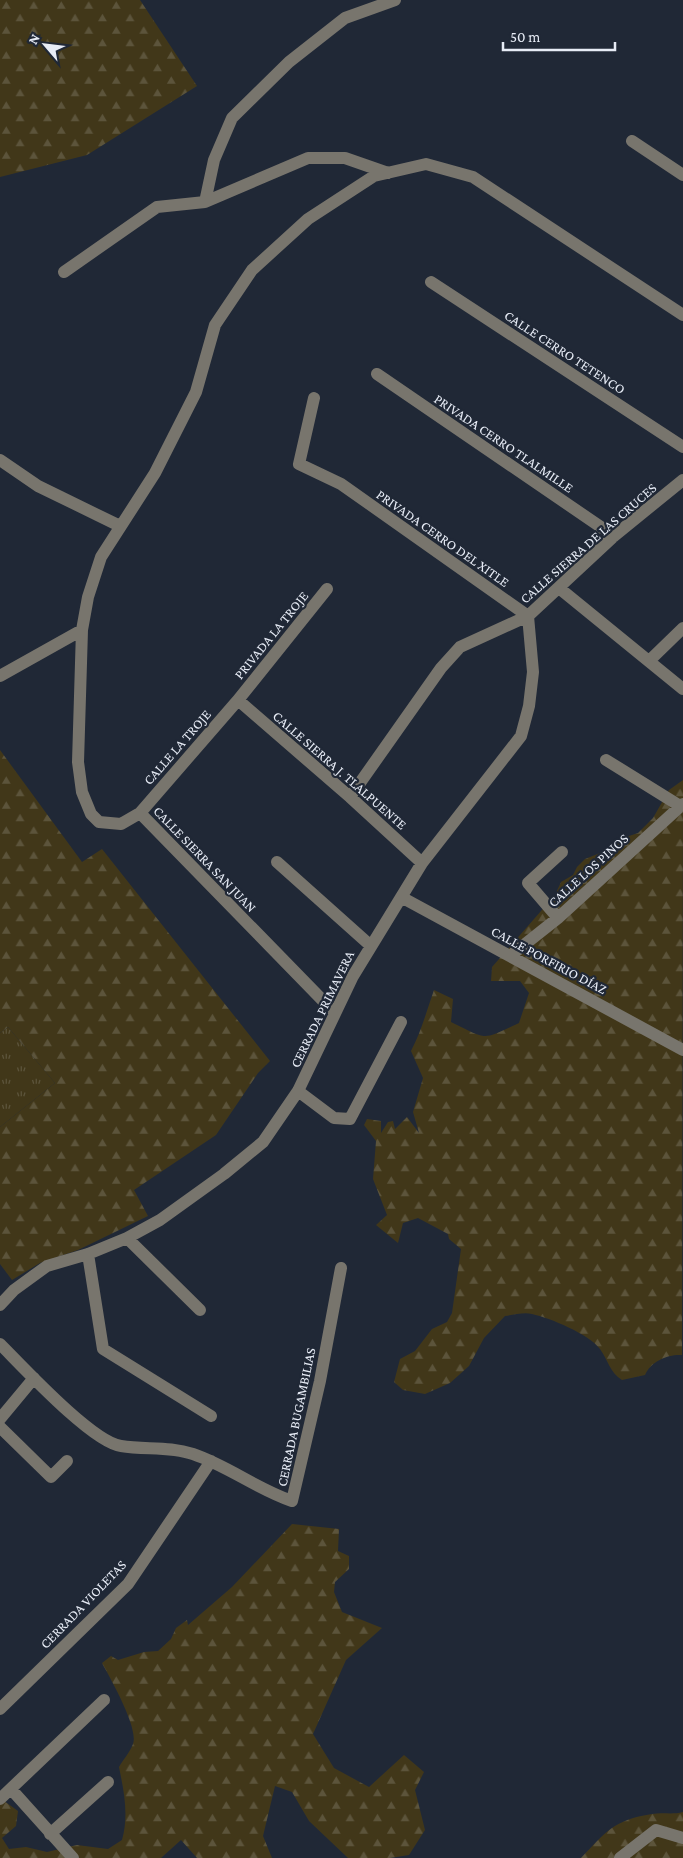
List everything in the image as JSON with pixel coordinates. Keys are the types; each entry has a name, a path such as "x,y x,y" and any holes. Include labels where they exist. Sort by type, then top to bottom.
{"street":[{"path":"205,202 214,160 232,118 288,62 345,18 395,0"},
{"path":"632,141 683,175"},
{"path":"64,272 157,207 205,202 308,158 345,158 388,173"},
{"path":"0,676 82,630 88,597 102,557 155,473 196,392 215,325 252,270 308,219 374,176 426,164 473,177 683,316"},
{"name":"CALLE CERRO TETENCO","path":"431,282 683,447"},
{"name":"PRIVADA CERRO TLALMILLE","path":"377,374 614,536"},
{"name":"PRIVADA CERRO DEL XITLE","path":"314,398 299,464 341,484 528,616"},
{"path":"0,460 38,486 120,526"},
{"name":"CALLE SIERRA DE LAS CRUCES","path":"350,797 441,668 460,647 528,616 614,536 683,480"},
{"path":"559,588 683,689"},
{"name":"PRIVADA LA TROJE","path":"238,700 327,589"},
{"name":"CERRADA PRIMAVERA","path":"0,1305 14,1290 47,1266 88,1254 127,1238 160,1220 224,1174 263,1142 298,1091 334,1012 422,862 521,736 529,706 533,672 528,616"},
{"path":"649,661 683,628"},
{"name":"CALLE SIERRA SAN JUAN","path":"82,630 78,762 82,792 91,814 99,822 122,824 140,813 334,1012"},
{"name":"CALLE SIERRA J. TLALPUENTE","path":"238,700 422,862"},
{"name":"CALLE LA TROJE","path":"140,813 238,700"},
{"path":"606,760 682,805"},
{"name":"CALLE LOS PINOS","path":"510,956 558,918 682,805"},
{"path":"558,918 528,882 562,852"},
{"path":"277,862 371,946"},
{"name":"CALLE PORFIRIO DÍAZ","path":"401,897 683,1050"},
{"path":"298,1091 334,1118 350,1119 401,1022"},
{"path":"127,1238 200,1310"},
{"path":"88,1254 103,1349 211,1416"},
{"name":"CERRADA BUGAMBILIAS","path":"0,1344 78,1419 110,1442 120,1446 182,1451 211,1461 292,1501 320,1381 341,1268"},
{"path":"0,1419 34,1378"},
{"path":"0,1428 51,1478 67,1461"},
{"name":"CERRADA VIOLETAS","path":"0,1709 128,1584 211,1461"},
{"path":"0,1799 104,1700"},
{"path":"50,1834 108,1782"},
{"path":"11,1789 73,1858"},
{"path":"620,1858 656,1830 683,1838"}],"green space":[{"path":"0,0 140,0 197,86 87,155 0,177"},
{"path":"0,750 82,862 102,849 270,1061 258,1073 216,1135 134,1190 148,1216 78,1250 40,1263 12,1280 0,1264 0,1127 55,1083 8,1027 0,1033"},
{"path":"683,780 682,1355 660,1359 651,1366 645,1375 622,1380 612,1370 595,1343 578,1332 549,1319 526,1313 518,1314 505,1316 484,1338 469,1366 450,1383 425,1394 403,1390 394,1382 400,1359 415,1351 432,1329 447,1322 452,1313 461,1249 449,1239 448,1234 418,1218 403,1223 398,1243 376,1225 387,1215 373,1179 376,1141 364,1125 367,1119 381,1121 381,1133 388,1122 393,1121 395,1129 407,1117 419,1133 413,1112 423,1078 411,1051 421,1029 434,990 453,999 451,1022 479,1035 485,1036 498,1033 519,1023 529,993 520,981 491,981 492,967 555,895 561,882 573,875 577,867 585,859 605,851 623,838 638,833 653,818 669,790"},
{"path":"8,1027 55,1083 0,1127 0,1033"},
{"path":"292,1524 339,1529 338,1551 349,1556 349,1569 335,1582 334,1592 342,1612 382,1628 346,1660 313,1734 334,1768 369,1787 404,1755 424,1772 415,1790 425,1830 409,1855 390,1858 348,1858 309,1821 292,1792 275,1786 263,1836 272,1858 197,1858 181,1840 161,1858 0,1858 0,1798 18,1811 16,1826 2,1838 9,1849 26,1847 47,1852 77,1845 108,1849 122,1840 125,1813 119,1767 132,1747 134,1737 123,1703 102,1663 111,1656 118,1660 144,1652 158,1651 171,1639 176,1628 187,1620 188,1625 232,1587"},
{"path":"683,1812 683,1858 581,1858 604,1834 619,1824 652,1814"}]}
